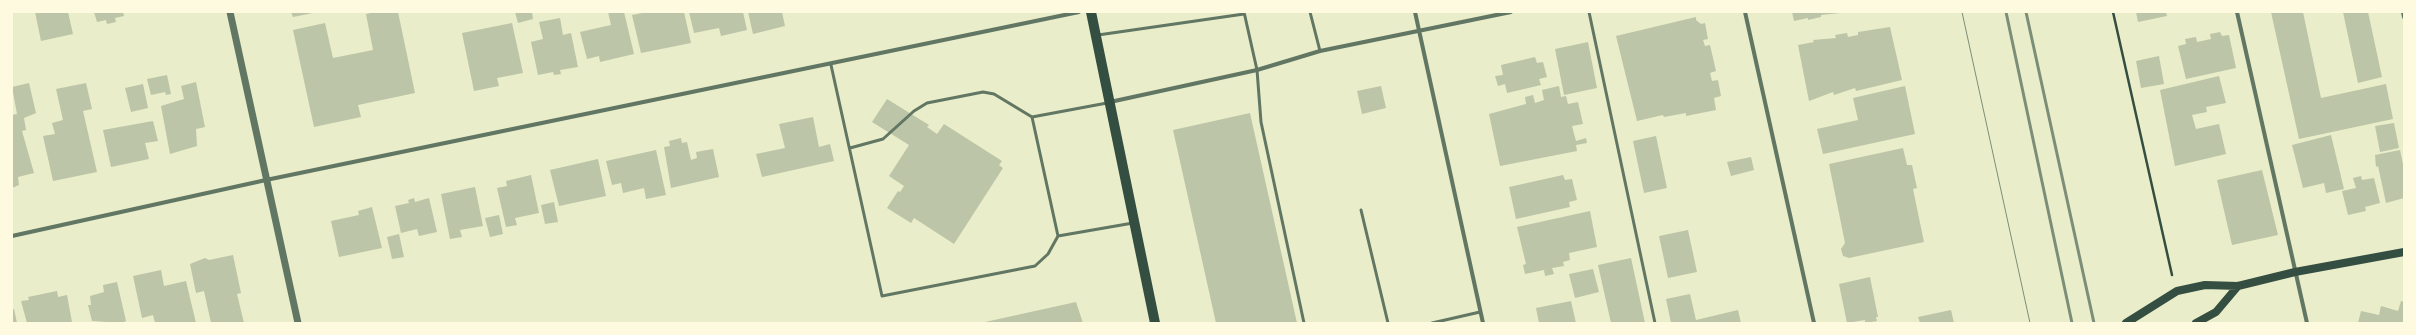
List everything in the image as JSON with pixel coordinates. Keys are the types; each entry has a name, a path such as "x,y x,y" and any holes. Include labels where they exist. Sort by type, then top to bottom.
{"main road":[{"path":"1092,12 1136,222 1155,323"},
{"path":"2126,323 2176,291 2204,285 2238,286 2295,272 2404,252"},
{"path":"2196,323 2216,312 2238,286"}],"street":[{"path":"230,12 298,323"},
{"path":"12,236 266,180 831,65 1079,12"},
{"path":"1415,12 1483,323"},
{"path":"1110,102 1257,70 1320,51 1511,12"},
{"path":"1745,12 1814,323"},
{"path":"2237,12 2307,323"},
{"path":"2403,12 2404,17"}],"lane":[{"path":"1310,12 1320,51"},
{"path":"1588,12 1655,323"},
{"path":"1097,35 1244,13 1257,70 1261,122 1304,323"},
{"path":"831,65 882,296 1035,266 1048,254 1058,236 1032,117"},
{"path":"850,148 883,139 914,111 927,103 983,92 994,94 1032,117 1110,102"},
{"path":"1361,210 1388,323"},
{"path":"1058,236 1136,222"},
{"path":"1432,323 1480,312"}],"path":[{"path":"2113,12 2169,266 2176,291"}],"building":[{"path":"35,12 68,12 73,34 41,41"},
{"path":"94,12 123,12 124,16 115,18 116,22 107,24 106,20 97,22"},
{"path":"291,12 313,12 313,13 293,17"},
{"path":"375,12 398,12 415,93 358,105 361,117 314,127 293,30 325,23 333,58 373,50 366,14"},
{"path":"515,12 532,12 533,19 518,23"},
{"path":"608,12 624,12 634,54 600,62 599,56 587,59 580,32 611,25"},
{"path":"647,12 684,12 691,43 641,53 632,15"},
{"path":"689,12 743,12 747,30 721,36 719,28 694,33"},
{"path":"748,12 782,12 785,26 753,34"},
{"path":"1792,12 1840,13 1821,15 1821,17 1808,20 1808,18 1794,21"},
{"path":"2136,12 2166,12 2167,16 2138,22"},
{"path":"2271,12 2303,12 2321,98 2386,84 2393,119 2299,139"},
{"path":"2343,12 2368,12 2382,77 2358,83"},
{"path":"1696,17 1696,20 1701,24 1705,23 1708,39 1703,40 1705,46 1710,45 1716,71 1710,73 1712,81 1718,80 1721,96 1714,98 1716,110 1686,116 1686,113 1664,117 1663,115 1637,121 1616,36"},
{"path":"560,18 563,35 571,33 578,67 560,70 561,74 554,75 553,72 538,75 531,42 543,39 539,22"},
{"path":"512,23 523,73 497,78 499,86 474,91 462,33"},
{"path":"1890,27 1902,80 1856,91 1855,88 1834,95 1833,92 1809,101 1798,45 1814,42 1813,40 1836,38 1835,35 1847,33 1848,37 1858,35 1858,32"},
{"path":"2220,32 2222,36 2229,35 2236,68 2186,79 2178,46 2186,44 2185,39 2196,37 2197,42 2211,39 2210,34"},
{"path":"1588,42 1597,88 1564,95 1555,49"},
{"path":"2159,56 2164,84 2141,88 2136,61"},
{"path":"1535,57 1537,63 1543,62 1547,77 1539,79 1541,85 1507,93 1505,84 1498,86 1495,76 1503,75 1501,65"},
{"path":"167,75 171,94 166,95 165,92 151,95 147,79"},
{"path":"2219,76 2226,103 2206,107 2207,112 2192,115 2196,129 2219,124 2226,154 2175,166 2160,90"},
{"path":"196,82 205,127 196,129 197,146 170,154 161,106 184,99 181,86"},
{"path":"29,83 36,113 24,118 26,130 22,131 34,173 18,177 19,185 12,188 12,115 17,114 12,87"},
{"path":"86,83 92,109 83,111 97,172 53,181 43,136 55,134 52,123 63,120 56,89"},
{"path":"143,84 148,108 131,112 125,88"},
{"path":"1381,86 1386,108 1362,114 1357,91"},
{"path":"1559,86 1561,97 1566,96 1568,104 1578,102 1583,124 1572,126 1576,141 1586,138 1587,143 1576,145 1577,151 1500,166 1489,114 1526,104 1525,97 1533,95 1535,103 1544,100 1542,90"},
{"path":"1905,86 1915,134 1823,154 1817,129 1858,120 1853,98"},
{"path":"887,99 929,125 927,127 937,134 944,124 1002,161 999,165 1003,168 954,244 914,218 911,223 887,208 898,191 900,192 904,186 889,176 909,145 872,122"},
{"path":"1250,113 1297,323 1216,323 1173,130"},
{"path":"813,117 819,147 830,144 834,161 762,177 756,154 785,148 779,124"},
{"path":"153,121 158,141 145,143 149,159 111,167 103,130"},
{"path":"2394,123 2399,148 2380,152 2375,126"},
{"path":"2331,135 2344,189 2326,193 2324,183 2303,188 2292,145"},
{"path":"1656,136 1667,188 1644,193 1633,141"},
{"path":"681,138 682,143 687,142 691,160 697,158 696,152 713,149 719,177 671,188 664,147 670,146 669,141"},
{"path":"1903,148 1907,165 1912,165 1917,188 1913,189 1924,242 1849,258 1843,256 1841,249 1845,243 1829,164"},
{"path":"656,150 666,195 646,199 644,188 623,193 621,183 612,185 606,161"},
{"path":"2400,150 2404,169 2404,198 2386,203 2378,166 2376,167 2375,155"},
{"path":"1751,157 1754,170 1731,176 1727,162"},
{"path":"598,159 606,196 559,206 550,170"},
{"path":"2262,170 2278,235 2232,245 2217,180"},
{"path":"531,175 539,213 515,218 517,225 506,227 497,188 507,186 506,181"},
{"path":"1563,175 1565,180 1572,179 1577,200 1569,202 1570,207 1516,219 1509,187"},
{"path":"2361,176 2362,180 2374,178 2380,203 2365,207 2366,211 2348,215 2342,191 2356,188 2353,178"},
{"path":"475,187 483,226 460,230 462,237 450,239 441,194"},
{"path":"414,198 415,202 429,198 437,232 419,236 417,229 401,233 395,206 409,203 408,200"},
{"path":"554,202 558,222 545,224 541,205"},
{"path":"372,207 382,248 339,257 331,221 359,215 358,211"},
{"path":"1590,211 1597,247 1569,253 1570,260 1563,262 1564,266 1552,268 1554,274 1545,276 1544,270 1525,274 1523,265 1526,264 1517,227"},
{"path":"499,215 503,234 490,237 485,218"},
{"path":"1688,230 1697,272 1668,278 1659,236"},
{"path":"399,234 404,257 392,259 387,237"},
{"path":"233,255 241,293 237,294 244,323 211,323 204,291 196,293 190,264 205,258 209,260"},
{"path":"1631,258 1645,323 1611,323 1598,265"},
{"path":"1593,269 1599,292 1575,298 1569,274"},
{"path":"161,270 164,286 186,281 196,323 155,323 153,315 142,318 133,276"},
{"path":"1870,277 1878,317 1876,317 1877,321 1865,323 1865,320 1847,323 1839,284"},
{"path":"117,282 126,321 122,323 92,321 88,305 91,305 90,296 104,292 103,285"},
{"path":"57,291 58,297 67,295 72,322 27,323 21,301 29,300 28,297"},
{"path":"1690,294 1696,320 1738,310 1741,323 1671,323 1666,299"},
{"path":"1571,301 1576,323 1539,323 1536,308"},
{"path":"2401,301 2404,302 2404,323 2358,323 2361,311 2379,315 2381,306 2398,311"},
{"path":"1076,302 1083,323 985,323 985,322"},
{"path":"14,309 17,323 12,323 12,310"},
{"path":"1951,310 1954,323 1920,323 1918,317"}],"tram line":[{"path":"1962,12 2030,323"}],"railway":[{"path":"2006,12 2072,323"},
{"path":"2026,12 2094,323"}]}
